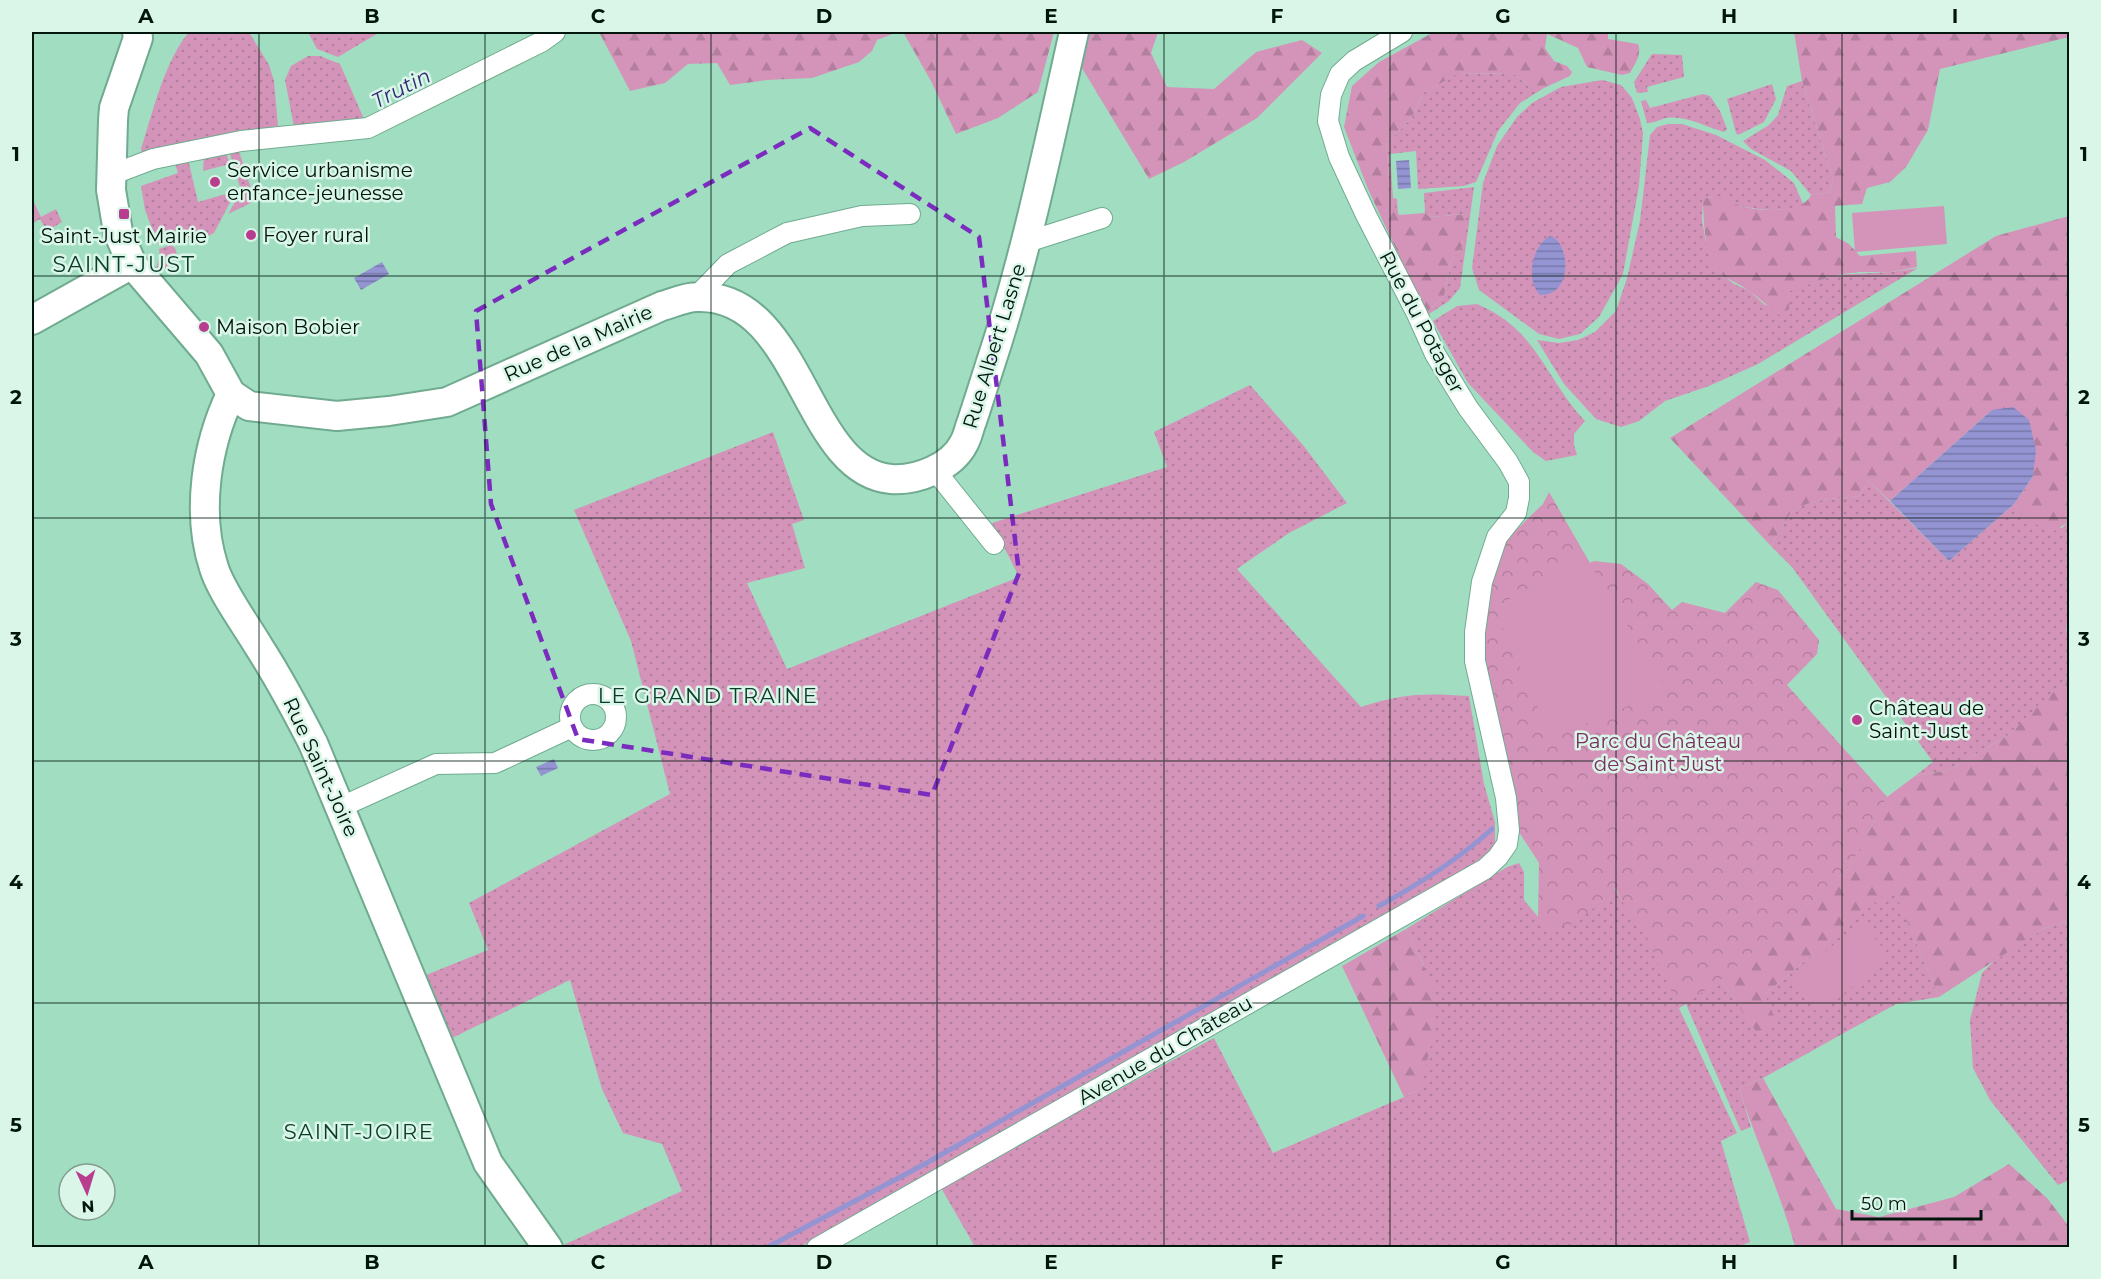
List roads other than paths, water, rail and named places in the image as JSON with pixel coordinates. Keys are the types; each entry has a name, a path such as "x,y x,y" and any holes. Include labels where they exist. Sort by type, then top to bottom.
{"street":[{"path":"137,32 138,38 114,108 111,190 118,232 132,264 209,354 231,394"},
{"path":"111,175 153,159 241,141 368,128 541,42 555,32"},
{"name":"Rue Albert Lasne","path":"696,297 727,300 751,314 774,340 840,451 864,471 890,479 919,476 947,463 964,443 1004,325 1044,166 1074,32"},
{"name":"Rue du Potager","path":"1402,32 1354,61 1340,74 1331,95 1328,121 1339,157 1435,354 1468,408 1508,462 1519,482 1520,498 1516,513 1497,537 1482,582 1475,632 1475,661 1506,798 1509,830 1507,844"},
{"path":"696,297 728,264 787,233 862,216 910,214"},
{"path":"1024,243 1102,218"},
{"path":"32,320 132,264"},
{"name":"Rue de la Mairie","path":"231,394 249,406 337,416 447,402 662,306 696,297"},
{"name":"Rue Saint-Joire","path":"231,394 220,416 207,483 204,520 214,569 234,606 281,681 313,743 488,1163 548,1248"},
{"path":"934,469 994,544"},
{"path":"341,807 436,764 495,763 572,727"},
{"name":"Avenue du Château","path":"817,1248 1485,869 1498,857 1507,844"}],"water":[{"path":"1409,160 1411,188 1398,189 1396,161"},
{"path":"1550,236 1562,247 1565,268 1559,287 1551,293 1540,295 1533,281 1533,263 1539,247"},
{"path":"382,262 389,274 361,290 354,278"},
{"path":"2013,407 2029,420 2036,450 2033,476 2014,504 1949,561 1890,501 1992,410"},
{"path":"554,759 558,768 541,776 536,767"}],"waterway":[{"path":"1379,906 1438,871 1492,829"},
{"path":"766,1248 923,1165 1363,916"}],"place":[{"name":"Service urbanisme enfance-jeunesse","path":"215,182"},
{"name":"Saint-Just Mairie","path":"124,214"},
{"name":"Foyer rural","path":"251,235"},
{"name":"Maison Bobier","path":"204,327"},
{"name":"Château de Saint-Just","path":"1857,720"}],"district":[{"name":"SAINT-JUST","path":"124,264"},
{"name":"LE GRAND TRAINE","path":"708,695"},
{"name":"SAINT-JOIRE","path":"359,1131"}],"water label":[{"name":"Trutin","path":"401,88"}],"park label":[{"name":"Parc du Château de Saint Just","path":"1658,752"}]}
